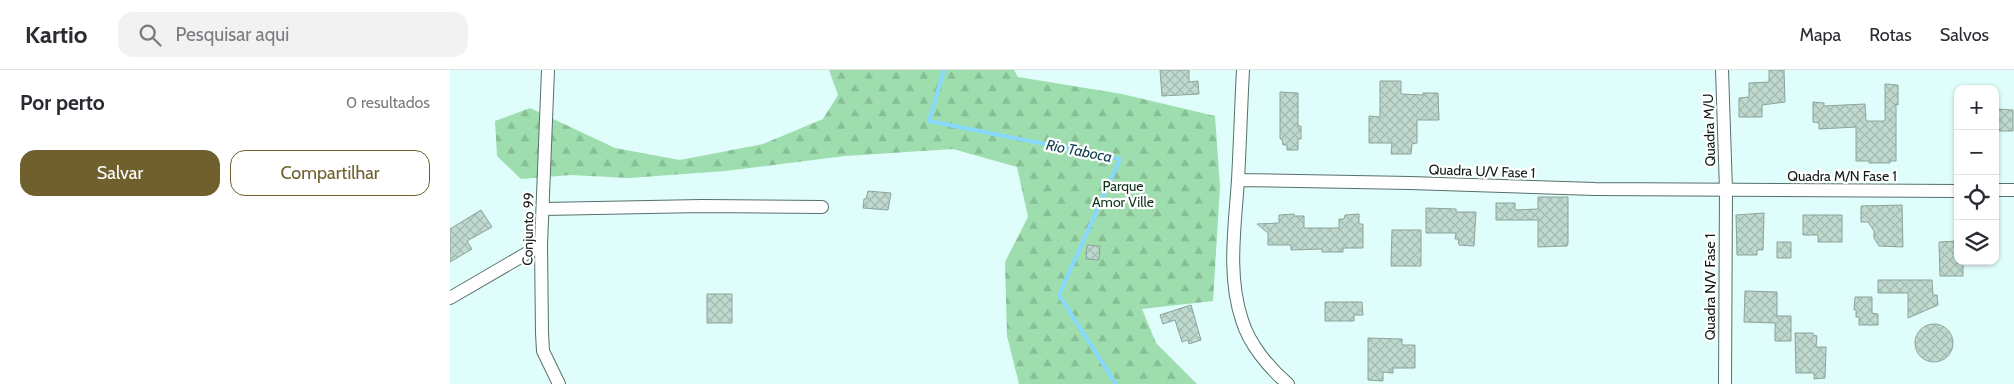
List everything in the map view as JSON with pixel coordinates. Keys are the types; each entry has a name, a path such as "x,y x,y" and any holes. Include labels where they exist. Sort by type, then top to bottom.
{"street":[{"name":"Conjunto 99","path":"548,70 541,246 543,352 559,384"},
{"path":"1243,70 1234,234 1234,290 1247,334 1288,384"},
{"name":"Quadra M/U","path":"1722,70 1726,190"},
{"name":"Quadra U/V Fase 1","path":"1238,180 1595,189 1726,190"},
{"name":"Quadra M/N Fase 1","path":"1726,190 1954,190"},
{"name":"Quadra N/V Fase 1","path":"1725,384 1726,190"},
{"path":"1999,190 2014,190"},
{"path":"543,209 702,206 822,207"},
{"path":"450,298 541,246"}],"green space":[{"name":"Parque Amor Ville","path":"829,70 1014,70 1018,77 1122,94 1215,116 1220,187 1213,301 1142,309 1156,343 1197,384 1019,384 1007,336 1005,262 1028,217 1017,167 953,149 845,156 725,171 629,178 571,175 521,179 497,156 495,121 530,108 615,148 680,160 763,144 823,119 838,95"}],"building":[{"path":"1160,70 1189,70 1189,82 1198,81 1199,94 1162,96"},
{"path":"1769,70 1784,70 1785,102 1762,105 1762,117 1739,117 1739,98 1749,97 1749,83 1769,82"},
{"path":"1380,81 1401,81 1401,94 1423,95 1423,93 1438,93 1439,120 1417,120 1417,143 1412,144 1411,154 1391,154 1392,143 1369,143 1369,116 1380,117"},
{"path":"1885,84 1898,85 1896,161 1890,161 1890,163 1869,163 1869,161 1856,161 1856,127 1819,129 1819,123 1813,122 1813,102 1824,103 1824,106 1865,104 1866,121 1885,121"},
{"path":"1280,92 1298,93 1298,126 1301,126 1301,139 1298,139 1298,150 1287,150 1287,145 1283,145 1282,139 1280,139"},
{"path":"1999,109 2013,110 2013,131 1999,131"},
{"path":"868,191 891,193 888,210 863,208 864,199 866,199"},
{"path":"1538,197 1568,197 1567,246 1538,247 1538,220 1496,220 1496,203 1515,203 1515,210 1538,209"},
{"path":"1902,205 1903,247 1879,246 1874,238 1874,231 1868,222 1861,222 1861,206"},
{"path":"1426,208 1456,209 1456,212 1476,212 1474,246 1459,245 1458,239 1455,239 1456,233 1426,233"},
{"path":"481,210 492,227 467,241 472,249 450,262 450,229"},
{"path":"1764,213 1763,250 1757,250 1757,255 1737,255 1736,215"},
{"path":"1294,214 1294,216 1304,216 1304,228 1339,228 1339,219 1344,219 1345,215 1359,214 1359,224 1363,224 1363,248 1343,248 1343,252 1322,252 1322,249 1291,250 1291,245 1268,245 1268,233 1257,224 1279,223 1279,215"},
{"path":"1803,215 1842,215 1842,242 1818,242 1818,235 1803,235"},
{"path":"1392,230 1421,230 1421,266 1391,266"},
{"path":"1954,241 1954,265 1963,265 1963,276 1940,276 1939,242"},
{"path":"1777,242 1791,242 1791,258 1777,258"},
{"path":"1087,245 1100,246 1099,260 1086,259"},
{"path":"1878,280 1932,280 1933,295 1937,295 1938,305 1908,318 1908,293 1878,293"},
{"path":"1745,291 1777,292 1777,316 1791,316 1791,341 1775,341 1775,323 1744,322"},
{"path":"707,294 732,294 732,323 707,323"},
{"path":"1855,297 1872,297 1872,313 1878,314 1878,325 1859,325 1859,317 1856,317 1856,309 1854,310"},
{"path":"1325,302 1362,302 1363,315 1354,315 1354,321 1325,321"},
{"path":"1191,305 1201,340 1189,344 1188,340 1182,342 1175,320 1163,324 1160,315"},
{"path":"1934,324 1948,329 1953,343 1948,357 1934,362 1920,357 1915,343 1920,329"},
{"path":"1795,333 1813,333 1813,335 1817,336 1816,347 1826,347 1825,378 1814,379 1814,373 1796,373"},
{"path":"1368,338 1402,339 1402,345 1415,345 1415,368 1393,368 1393,373 1383,372 1383,381 1368,380"}],"waterway":[{"name":"Rio Taboca","path":"944,70 929,121 1120,159 1059,295 1116,384"}]}
